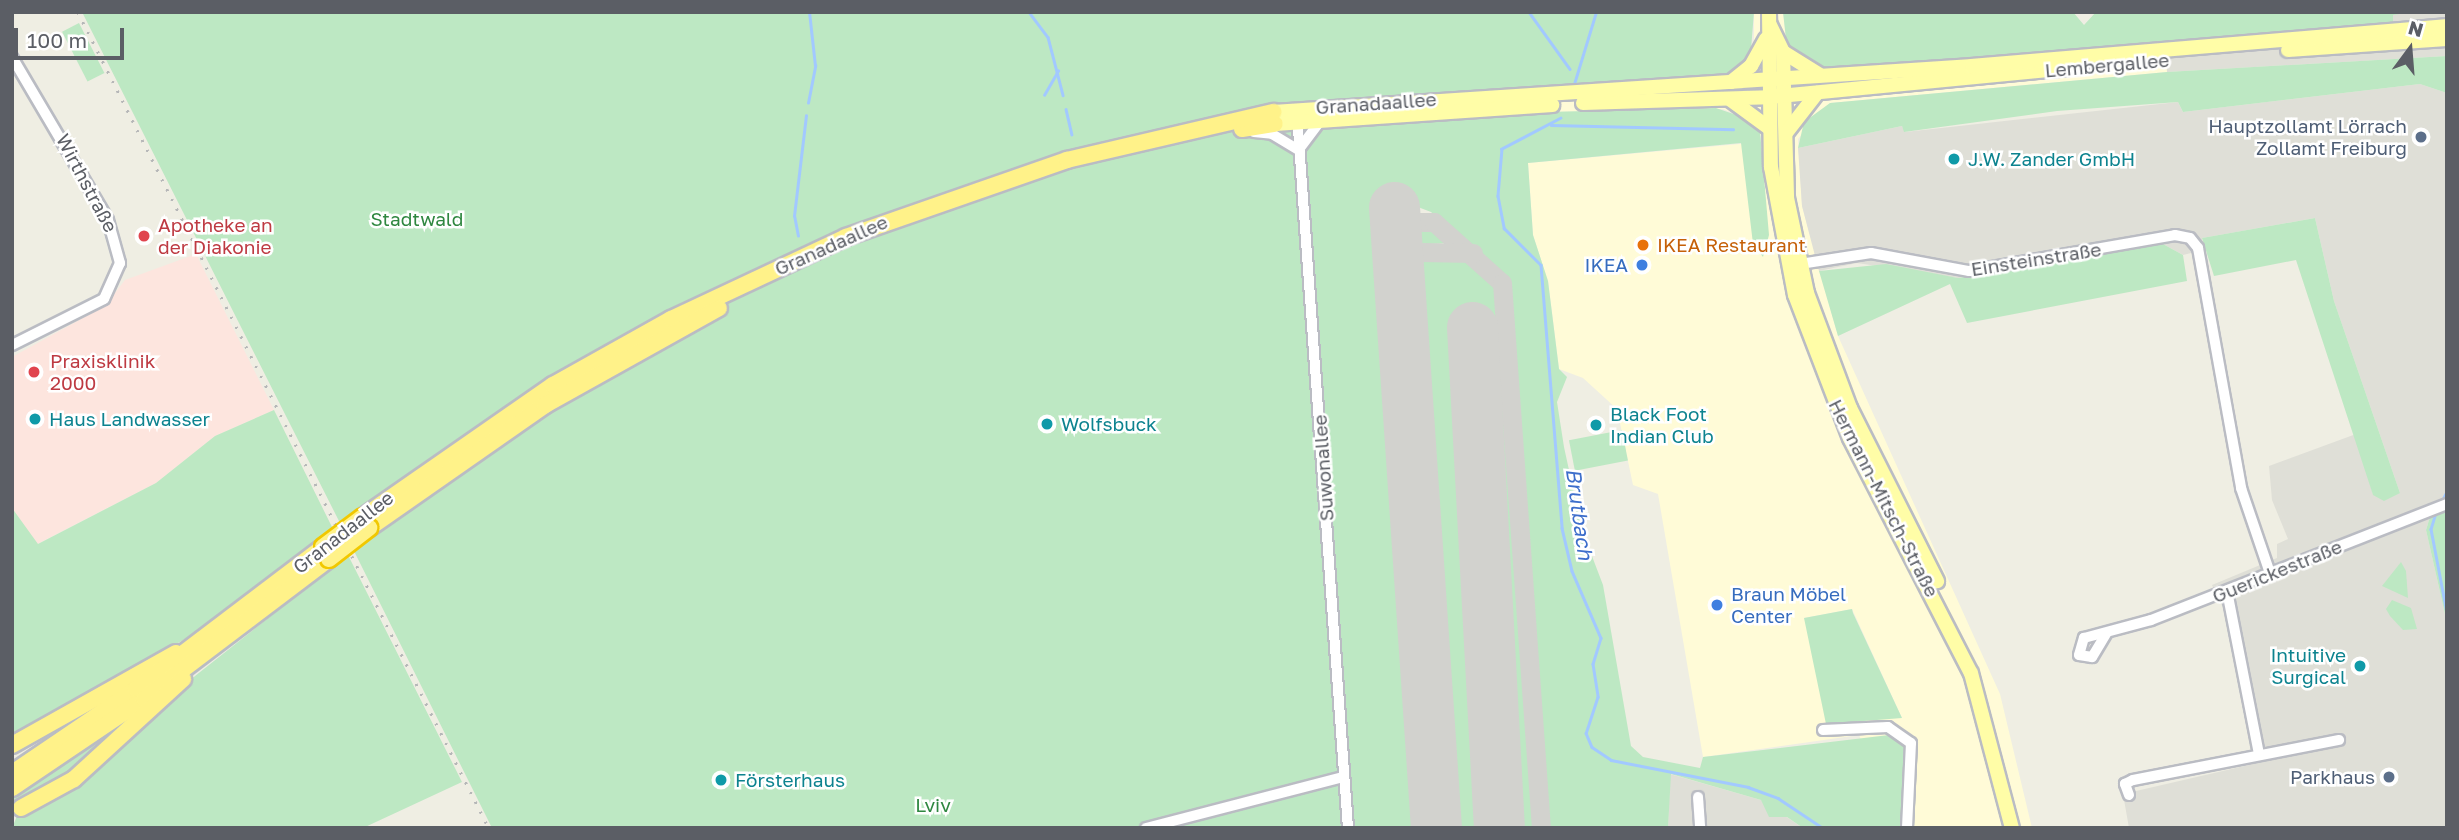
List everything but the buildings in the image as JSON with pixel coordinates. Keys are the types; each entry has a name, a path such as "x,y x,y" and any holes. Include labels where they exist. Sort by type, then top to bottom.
{"highway":[{"name":"Granadaallee","path":"366,522 545,405 801,267 1016,186 1242,129 1274,118"},
{"name":"Granadaallee","path":"12,788 23,772 196,653 366,522 553,385 671,319 846,237 1056,164 1274,118"},
{"path":"12,745 160,659 196,653"},
{"path":"15,810 74,779 171,693 196,653"}],"main road":[{"path":"1768,25 1783,51 1822,77"},
{"path":"1730,83 1751,66 1768,25"},
{"name":"Hermann-Mitsch-Straße","path":"1768,25 1769,128 1794,265 1861,446 1971,673 2012,828"},
{"name":"Lembergallee","path":"1785,79 2447,26"},
{"name":"Lembergallee","path":"1769,97 2447,39"},
{"path":"2430,41 2447,47"},
{"name":"Hermann-Mitsch-Straße","path":"1783,51 1787,198 1794,265"},
{"name":"Granadaallee","path":"1274,118 1785,79"},
{"path":"1786,135 1817,93"},
{"name":"Granadaallee","path":"1297,115 1321,120 1769,97"},
{"path":"1729,100 1769,128"},
{"name":"Hermann-Mitsch-Straße","path":"1861,446 1977,664 2008,758 2022,828"}],"street":[{"name":"Wirthstraße","path":"12,57 102,208 120,263 104,299 12,345"},
{"name":"Suwonallee","path":"1297,115 1348,828"},
{"path":"1242,129 1272,134 1299,150 1321,120"},
{"name":"Einsteinstraße","path":"1794,265 1871,253 1969,271 2175,235 2190,238 2198,248 2241,488 2270,573"},
{"name":"Guerickestraße","path":"2106,634 2227,591 2440,507"},
{"path":"2227,591 2259,754"},
{"path":"1823,730 1888,727 1911,743 1907,828"},
{"path":"2129,794 2125,784 2133,780 2339,740"},
{"path":"1146,828 1343,777"},
{"path":"1698,797 1700,828"}],"shaded area":[{"path":"1754,12 1783,12 1787,48 1931,61 2166,47 2167,72 1830,103 1798,139 1802,206 1838,336 2000,694 2032,828 1903,828 1859,735 1703,757 1658,494 1633,485 1617,409 1583,378 1559,369 1548,281 1533,235 1528,163 1762,142 1761,137 1751,120 1723,109 1501,113 1500,94 1754,45","holes":["1852,609 1902,718 1804,618"]},
{"path":"2412,12 2447,12 2447,56 2167,72 2166,47"},
{"path":"2420,84 2447,93 2447,511 2430,517 2426,530 2447,623 2447,828 2129,828 2123,794 2253,764 2226,614 2212,585 2277,558 2277,544 2288,539 2272,500 2269,466 2356,434 2373,494 2400,493 2334,301 2315,218 2202,238 2203,250 2183,255 2163,244 1958,278 1857,263 1819,271 1802,206 1798,148 1902,126 1905,132 2178,102 2183,112"},
{"path":"196,254 274,410 215,436 156,483 37,544 12,508 12,357 105,306 125,280"},
{"path":"1670,774 1761,800 1803,828 1668,828"}],"green space":[{"path":"82,12 1754,12 1750,62 1735,74 1500,94 1501,113 1716,108 1751,120 1760,131 1769,235 1763,257 1753,244 1741,143 1528,163 1533,235 1548,281 1559,369 1567,377 1557,402 1564,447 1582,530 1603,585 1631,746 1643,757 1700,768 1703,757 1889,735 1906,746 1903,828 1803,828 1787,817 1769,817 1761,800 1671,774 1668,828 1545,828 1507,283 1431,212 1410,204 1377,207 1420,828 492,828 354,551 373,536 358,509 340,523"},
{"path":"1783,12 2073,12 2084,25 2096,12 2412,12 2393,15 2393,24 1823,69 1787,48"},
{"path":"79,23 104,73 87,82 62,32"},
{"path":"2447,56 2447,93 2420,84 2183,112 2178,102 2057,111 1904,132 1902,126 1798,148 1804,122 1830,103 2167,72"},
{"path":"2315,218 2334,301 2400,493 2384,501 2373,495 2296,260 2214,276 2202,238"},
{"path":"1429,226 1443,231 1451,243 1414,245 1416,234"},
{"path":"2163,244 2183,255 2187,281 1967,323 1950,284 1838,336 1819,271 1886,264 1958,278"},
{"path":"1459,251 1499,288 1536,828 1453,828 1414,267 1425,253"},
{"path":"274,410 333,529 212,623 12,741 12,508 38,544 156,483 215,436"},
{"path":"1622,430 1628,460 1575,471 1569,440"},
{"path":"2447,511 2447,623 2426,530 2430,517"},
{"path":"348,555 462,782 363,828 12,828 17,816 83,778 195,676"},
{"path":"2401,562 2406,571 2408,598 2382,586"},
{"path":"2392,600 2411,608 2417,629 2403,630 2390,616 2386,609"},
{"path":"1852,609 1902,718 1826,724 1804,618"},
{"path":"164,693 81,769 12,804 12,795"}],"waterway":[{"path":"808,103 815,66 809,12"},
{"path":"1029,12 1048,37 1063,95"},
{"path":"1529,12 1570,69"},
{"name":"Brutbach","path":"1574,84 1596,12"},
{"path":"1044,95 1058,71"},
{"path":"1066,109 1072,134"},
{"path":"798,236 794,216 806,116"},
{"name":"Brutbach","path":"1561,118 1502,149 1498,196 1504,228 1541,265 1562,528 1572,571 1601,638 1593,664 1598,697 1586,733 1592,747 1611,760 1748,787 1778,798 1823,828"},
{"path":"1551,125 1733,129"},
{"path":"2440,504 2447,491"},
{"path":"2436,513 2431,529 2447,613"}],"taxiway":[{"path":"1396,238 1412,222 1434,222 1502,283 1541,828"},
{"path":"1398,279 1404,263 1421,252 1473,253"}],"runway":[{"path":"1394,207 1436,828"},
{"path":"1472,327 1499,828"}],"railway":[{"path":"78,12 336,525"},
{"path":"352,556 489,828"}],"place":[{"name":"Hauptzollamt Lörrach Zollamt Freiburg","path":"2421,137"},
{"name":"J.W. Zander GmbH","path":"1954,159"},
{"name":"Apotheke an der Diakonie","path":"144,236"},
{"name":"IKEA Restaurant","path":"1643,245"},
{"name":"IKEA","path":"1642,265"},
{"name":"Praxisklinik 2000","path":"34,372"},
{"name":"Haus Landwasser","path":"35,419"},
{"name":"Wolfsbuck","path":"1047,424"},
{"name":"Black Foot Indian Club","path":"1596,425"},
{"name":"Braun Möbel Center","path":"1717,605"},
{"name":"Intuitive Surgical","path":"2360,666"},
{"name":"Parkhaus","path":"2389,777"},
{"name":"Försterhaus","path":"721,780"}],"park label":[{"name":"Stadtwald","path":"417,219"},
{"name":"Lviv","path":"933,805"}]}
